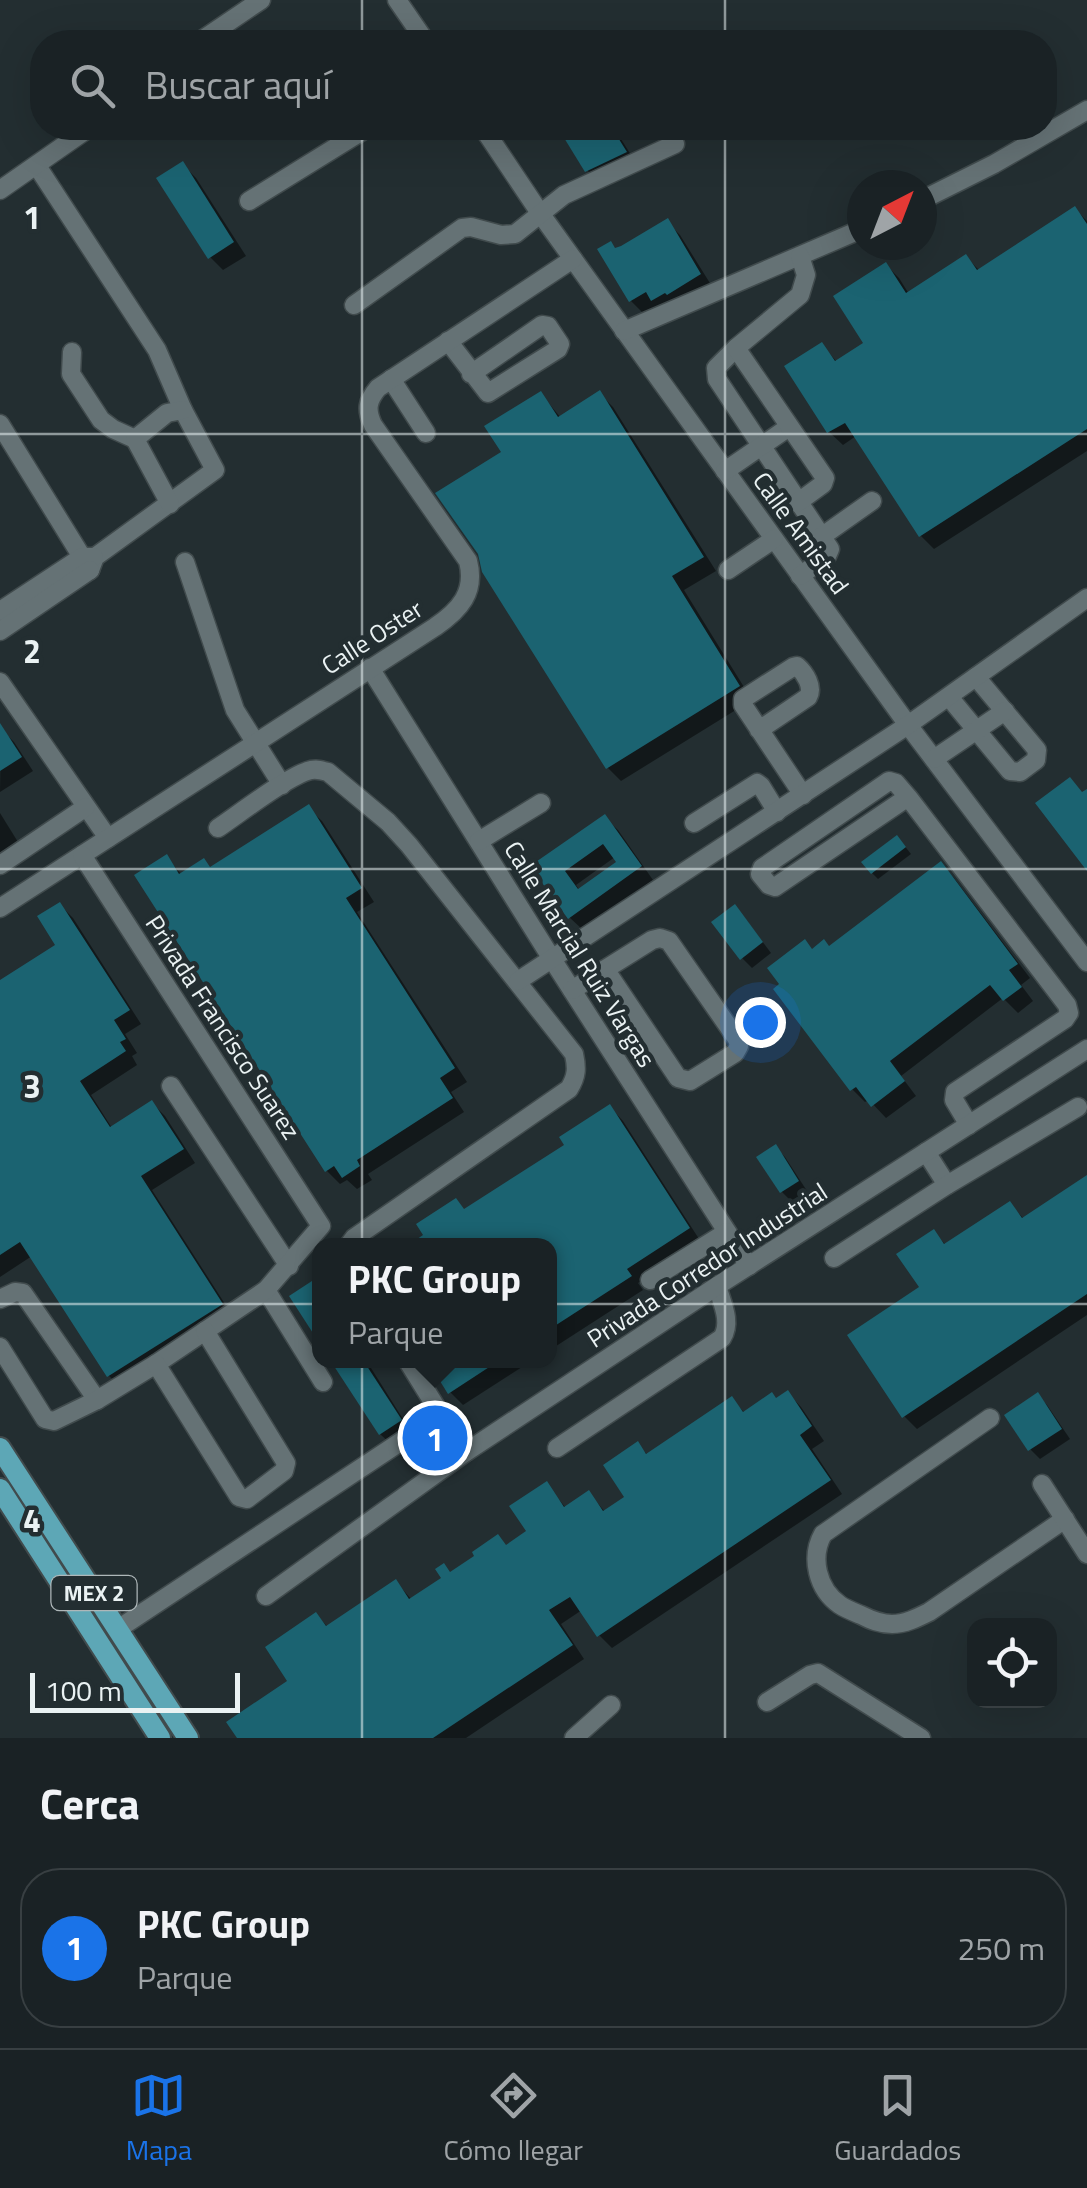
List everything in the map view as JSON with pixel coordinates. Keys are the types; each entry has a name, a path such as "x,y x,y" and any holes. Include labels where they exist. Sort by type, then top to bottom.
{"main road":[{"name":"MEX 2","path":"0,1448 188,1738"},
{"name":"MEX 2","path":"0,1489 160,1738"},
{"path":"98,1641 118,1629"}],"street":[{"path":"217,30 261,0"},
{"path":"398,0 418,30"},
{"path":"1057,127 1087,110"},
{"path":"0,190 73,140"},
{"path":"249,201 347,140"},
{"name":"Calle Amistad","path":"491,140 908,726 1087,962"},
{"path":"937,192 1035,140"},
{"path":"354,305 462,228 515,234 564,195 675,144"},
{"path":"0,631 89,561 214,473 215,466 182,410 157,350 37,166"},
{"path":"624,331 847,236"},
{"path":"800,256 806,275 800,295 736,348 715,373 830,549 800,576"},
{"name":"Calle Oster","path":"0,908 449,618 471,585 468,561 368,416 367,405 378,388 573,259"},
{"path":"448,341 471,374 485,392 491,394 560,344 548,326 542,324 471,374"},
{"path":"736,348 825,478 823,484 797,503"},
{"path":"72,352 72,374 101,420 135,439 170,504"},
{"path":"391,379 426,434"},
{"path":"135,439 167,414 182,410"},
{"path":"0,424 89,561"},
{"path":"725,471 790,427"},
{"path":"821,537 872,502"},
{"path":"728,570 774,540"},
{"path":"0,611 89,561"},
{"path":"185,562 235,710 282,785"},
{"path":"518,981 908,726 1087,598"},
{"name":"Calle Marcial Ruiz Vargas","path":"370,668 749,1266"},
{"path":"949,697 1010,771 1020,772 1036,760 1038,750 976,677"},
{"path":"0,682 108,838"},
{"path":"934,760 1005,711"},
{"path":"759,730 802,795"},
{"path":"218,828 308,771 328,772 399,834 574,1054 577,1067 569,1089 354,1238"},
{"path":"908,797 775,887 768,885 760,874 762,868 889,781 908,797 1067,1005 1069,1013 1035,1041 955,1092 954,1100 968,1125"},
{"path":"694,823 757,783 777,812"},
{"path":"479,842 540,803"},
{"path":"0,865 86,807"},
{"name":"Privada Francisco Suarez","path":"82,855 321,1226 289,1266"},
{"path":"572,990 605,969 652,940 669,941 736,1039 736,1053 690,1082 678,1078 605,969"},
{"path":"1035,1041 1054,1070"},
{"name":"Privada Corredor Industrial","path":"266,1596 466,1452 1087,1049"},
{"path":"0,1347 45,1419 54,1422 156,1364 266,1290 289,1266 171,1086"},
{"path":"834,1258 1078,1107"},
{"path":"926,1152 948,1185"},
{"path":"650,1280 727,1232"},
{"path":"557,1448 722,1338 728,1321 717,1286"},
{"path":"266,1290 312,1364"},
{"path":"0,1299 15,1292 23,1294 97,1400"},
{"path":"156,1364 239,1497 247,1498 284,1471 286,1463 205,1331"},
{"path":"314,1368 323,1382"},
{"path":"413,1368 466,1452"},
{"path":"118,1629 441,1415"},
{"path":"990,1418 824,1534 814,1554 822,1584 830,1596 840,1606 878,1623 912,1621 1065,1519"},
{"path":"1042,1484 1087,1554"},
{"path":"767,1702 818,1672 922,1738"},
{"path":"574,1738 611,1705"}],"building":[{"path":"565,140 620,140 627,152 585,172"},
{"path":"183,161 234,242 208,259 156,178"},
{"path":"1075,206 1087,224 1087,429 919,537 845,423 827,433 784,366 822,342 835,361 863,343 833,296 886,262 906,293 966,254 977,270"},
{"path":"668,218 701,274 667,295 651,301 646,292 629,302 597,249 611,241 615,248 621,246"},
{"path":"600,390 704,557 672,576 740,686 606,769 482,572 478,554 435,493 501,452 484,426 541,391 558,417"},
{"path":"0,723 22,757 0,771"},
{"path":"1070,777 1082,792 1087,789 1087,871 1035,803"},
{"path":"309,804 362,888 346,898 455,1068 440,1078 453,1098 357,1160 360,1166 342,1178 334,1166 325,1172 134,875 167,854 179,874 204,858 210,867"},
{"path":"605,814 642,866 568,919 530,866","holes":["603,844 616,862 578,889 565,871"]},
{"path":"897,835 906,847 871,874 861,862"},
{"path":"941,861 1018,964 1009,970 1022,987 1003,1001 990,985 890,1061 905,1081 871,1107 856,1087 850,1091 773,989 779,984 767,968 805,939 812,949 824,939 829,946"},
{"path":"60,902 130,1010 114,1020 126,1039 120,1042 126,1051 80,1081 110,1127 152,1100 184,1149 141,1176 223,1304 107,1377 20,1242 0,1255 0,980 55,945 37,916"},
{"path":"735,904 763,942 740,960 711,922"},
{"path":"610,1104 690,1228 627,1269 632,1276 557,1324 557,1238 419,1238 423,1235 416,1224 456,1198 464,1209 564,1145 559,1137"},
{"path":"776,1144 799,1181 780,1193 756,1157"},
{"path":"1087,1175 1087,1294 902,1418 847,1335 919,1287 896,1254 934,1229 944,1244 1010,1201 1022,1218"},
{"path":"312,1281 312,1332 289,1296"},
{"path":"335,1368 368,1368 402,1420 379,1435"},
{"path":"432,1368 488,1368 448,1394"},
{"path":"788,1390 812,1426 800,1435 831,1480 597,1637 570,1597 549,1610 573,1645 433,1738 237,1738 226,1722 287,1681 265,1647 316,1612 326,1626 396,1579 409,1599 441,1578 435,1569 444,1563 450,1572 498,1534 506,1545 526,1531 509,1506 547,1481 564,1507 589,1490 603,1511 624,1497 603,1465 638,1441 646,1454 732,1396 743,1412 772,1392 776,1398"},
{"path":"1038,1392 1062,1429 1028,1451 1004,1415"}],"place":[{"name":"PKC Group","path":"435,1438"}]}
